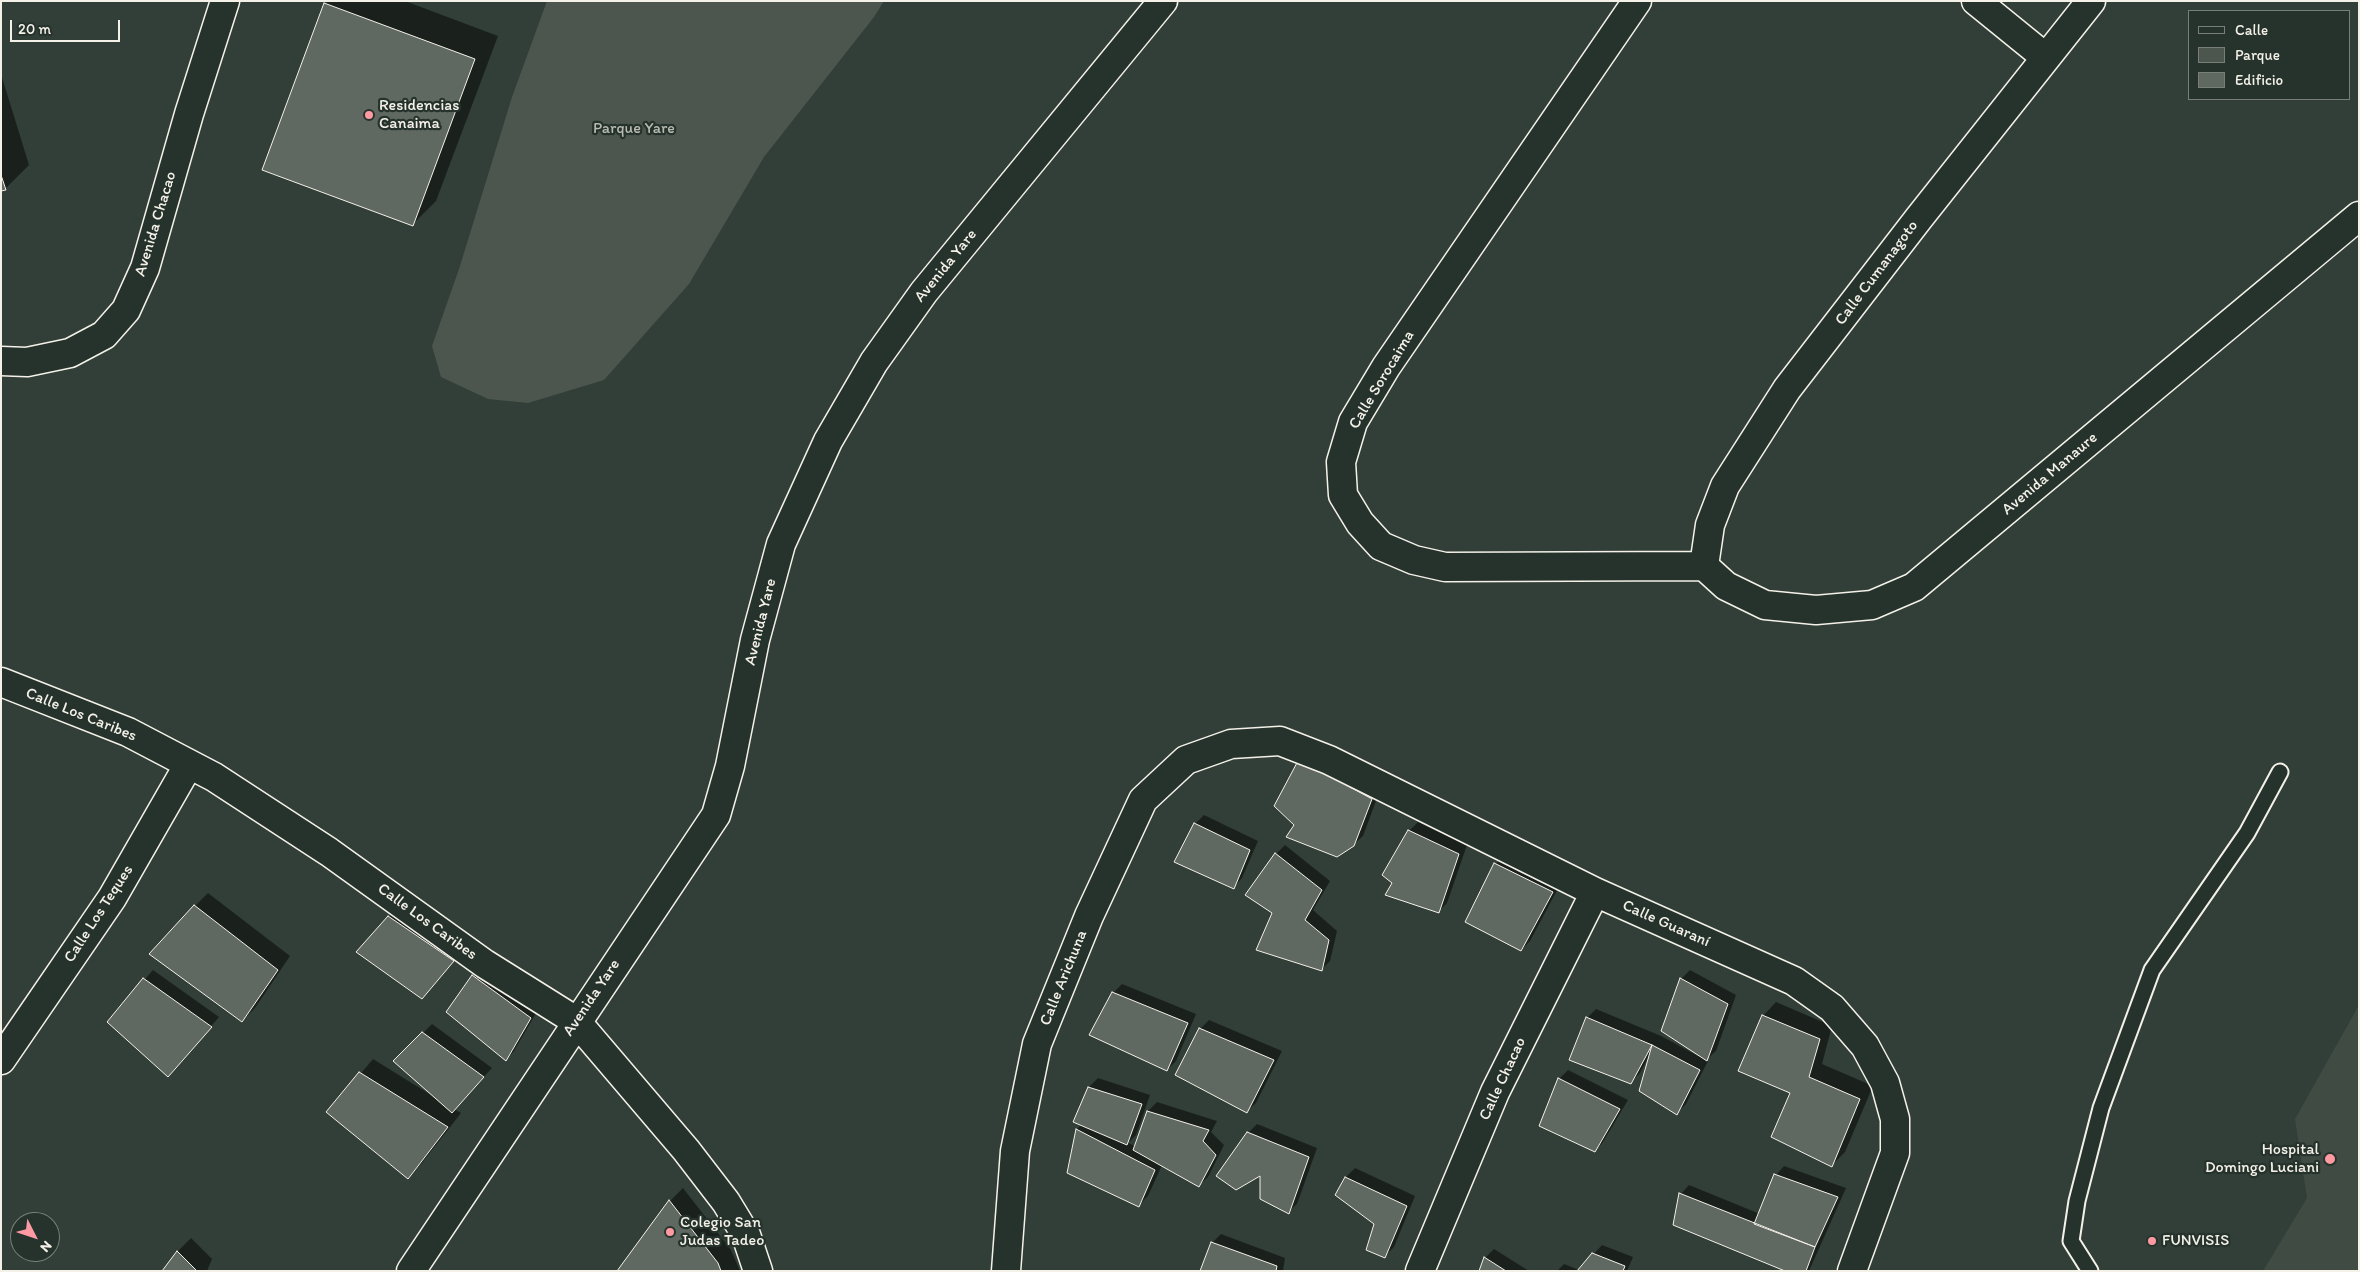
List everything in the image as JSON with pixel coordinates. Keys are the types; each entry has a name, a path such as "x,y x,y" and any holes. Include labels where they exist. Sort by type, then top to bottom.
{"street":[{"name":"Avenida Chacao","path":"1,362 27,362 70,353 104,335 126,310 145,268 189,114 225,1"},
{"name":"Avenida Yare","path":"411,1271 576,1021 716,815 730,766 755,640 781,544 828,441 874,362 924,292 1163,1"},
{"name":"Calle Sorocaima","path":"1637,1 1386,367 1353,422 1341,462 1343,496 1360,522 1381,546 1414,560 1444,567 1704,566"},
{"path":"1976,1 2045,58"},
{"name":"Calle Cumanagoto","path":"1704,566 1710,525 1725,486 1787,390 2091,1"},
{"name":"Avenida Manaure","path":"1704,566 1726,586 1766,606 1816,610 1872,605 1914,587 2359,216"},
{"name":"Calle Los Caribes","path":"1,682 128,732 214,777 330,852 485,964 576,1021 686,1150 726,1202 746,1235 758,1271"},
{"name":"Calle Guaraní","path":"1231,744 1280,741 1329,760 1595,892 1794,981 1832,1008 1865,1046 1885,1083 1895,1119 1895,1153 1852,1271"},
{"name":"Calle Arichuna","path":"1006,1271 1015,1151 1037,1044 1089,916 1143,800 1186,760 1231,744"},
{"name":"Calle Los Teques","path":"1,1060 112,898 189,764"},
{"name":"Calle Chacao","path":"1420,1271 1495,1092 1595,892"}],"lane":[{"path":"2090,1271 2071,1241 2077,1200 2101,1108 2152,970 2247,833 2280,772"}],"shaded area":[{"name":"Hospital Domingo Luciani","path":"2359,1005 2359,1271 2263,1271 2307,1198 2295,1119"}],"green space":[{"name":"Parque Yare","path":"547,1 884,1 874,17 764,157 689,284 604,380 528,403 488,399 441,377 432,346 459,269 512,97"}],"building":[{"name":"Residencias Canaima","path":"324,3 475,59 413,226 262,170"},
{"path":"1,175 6,190 1,191"},
{"path":"1299,759 1372,799 1354,846 1337,857 1286,837 1294,825 1274,806"},
{"path":"1194,823 1250,850 1234,889 1174,862"},
{"path":"1408,830 1459,854 1439,913 1385,895 1392,883 1382,875"},
{"path":"1275,853 1322,890 1305,920 1329,940 1322,971 1256,950 1272,913 1245,895"},
{"path":"1494,863 1553,892 1521,951 1465,922"},
{"path":"194,905 278,970 242,1022 149,954"},
{"path":"388,916 454,961 422,999 356,952"},
{"path":"472,975 531,1018 506,1061 446,1012"},
{"path":"143,978 212,1027 168,1077 107,1022"},
{"path":"1680,978 1728,1004 1707,1061 1661,1031"},
{"path":"1112,992 1188,1023 1167,1071 1089,1035"},
{"path":"1762,1015 1820,1039 1809,1077 1860,1099 1832,1167 1771,1137 1790,1093 1738,1071"},
{"path":"1586,1017 1652,1045 1631,1084 1569,1060"},
{"path":"1199,1028 1274,1060 1247,1113 1175,1075"},
{"path":"422,1032 484,1077 452,1113 393,1061"},
{"path":"1652,1045 1700,1070 1677,1115 1639,1091"},
{"path":"359,1072 448,1127 408,1179 326,1112"},
{"path":"1558,1078 1620,1109 1595,1152 1539,1126"},
{"path":"1088,1087 1142,1104 1127,1145 1073,1122"},
{"path":"1147,1111 1209,1130 1203,1141 1216,1155 1199,1187 1133,1150"},
{"path":"1076,1129 1155,1170 1139,1207 1067,1173"},
{"path":"1247,1132 1309,1157 1289,1214 1260,1199 1260,1176 1236,1190 1216,1176"},
{"path":"1774,1174 1838,1197 1815,1247 1754,1224"},
{"path":"1345,1177 1407,1206 1385,1258 1366,1250 1374,1224 1335,1195"},
{"path":"1679,1193 1815,1247 1806,1271 1785,1271 1673,1225"},
{"name":"Colegio San Judas Tadeo","path":"669,1200 718,1263 721,1271 617,1271"},
{"path":"1211,1242 1277,1266 1276,1271 1200,1271"},
{"path":"177,1251 197,1271 162,1271"},
{"path":"1592,1253 1625,1266 1623,1271 1577,1271"},
{"path":"1484,1257 1506,1271 1479,1271"}],"place":[{"name":"Residencias Canaima","path":"369,115"},
{"name":"Hospital Domingo Luciani","path":"2330,1159"},
{"name":"Colegio San Judas Tadeo","path":"670,1232"},
{"name":"FUNVISIS","path":"2152,1241"}]}
